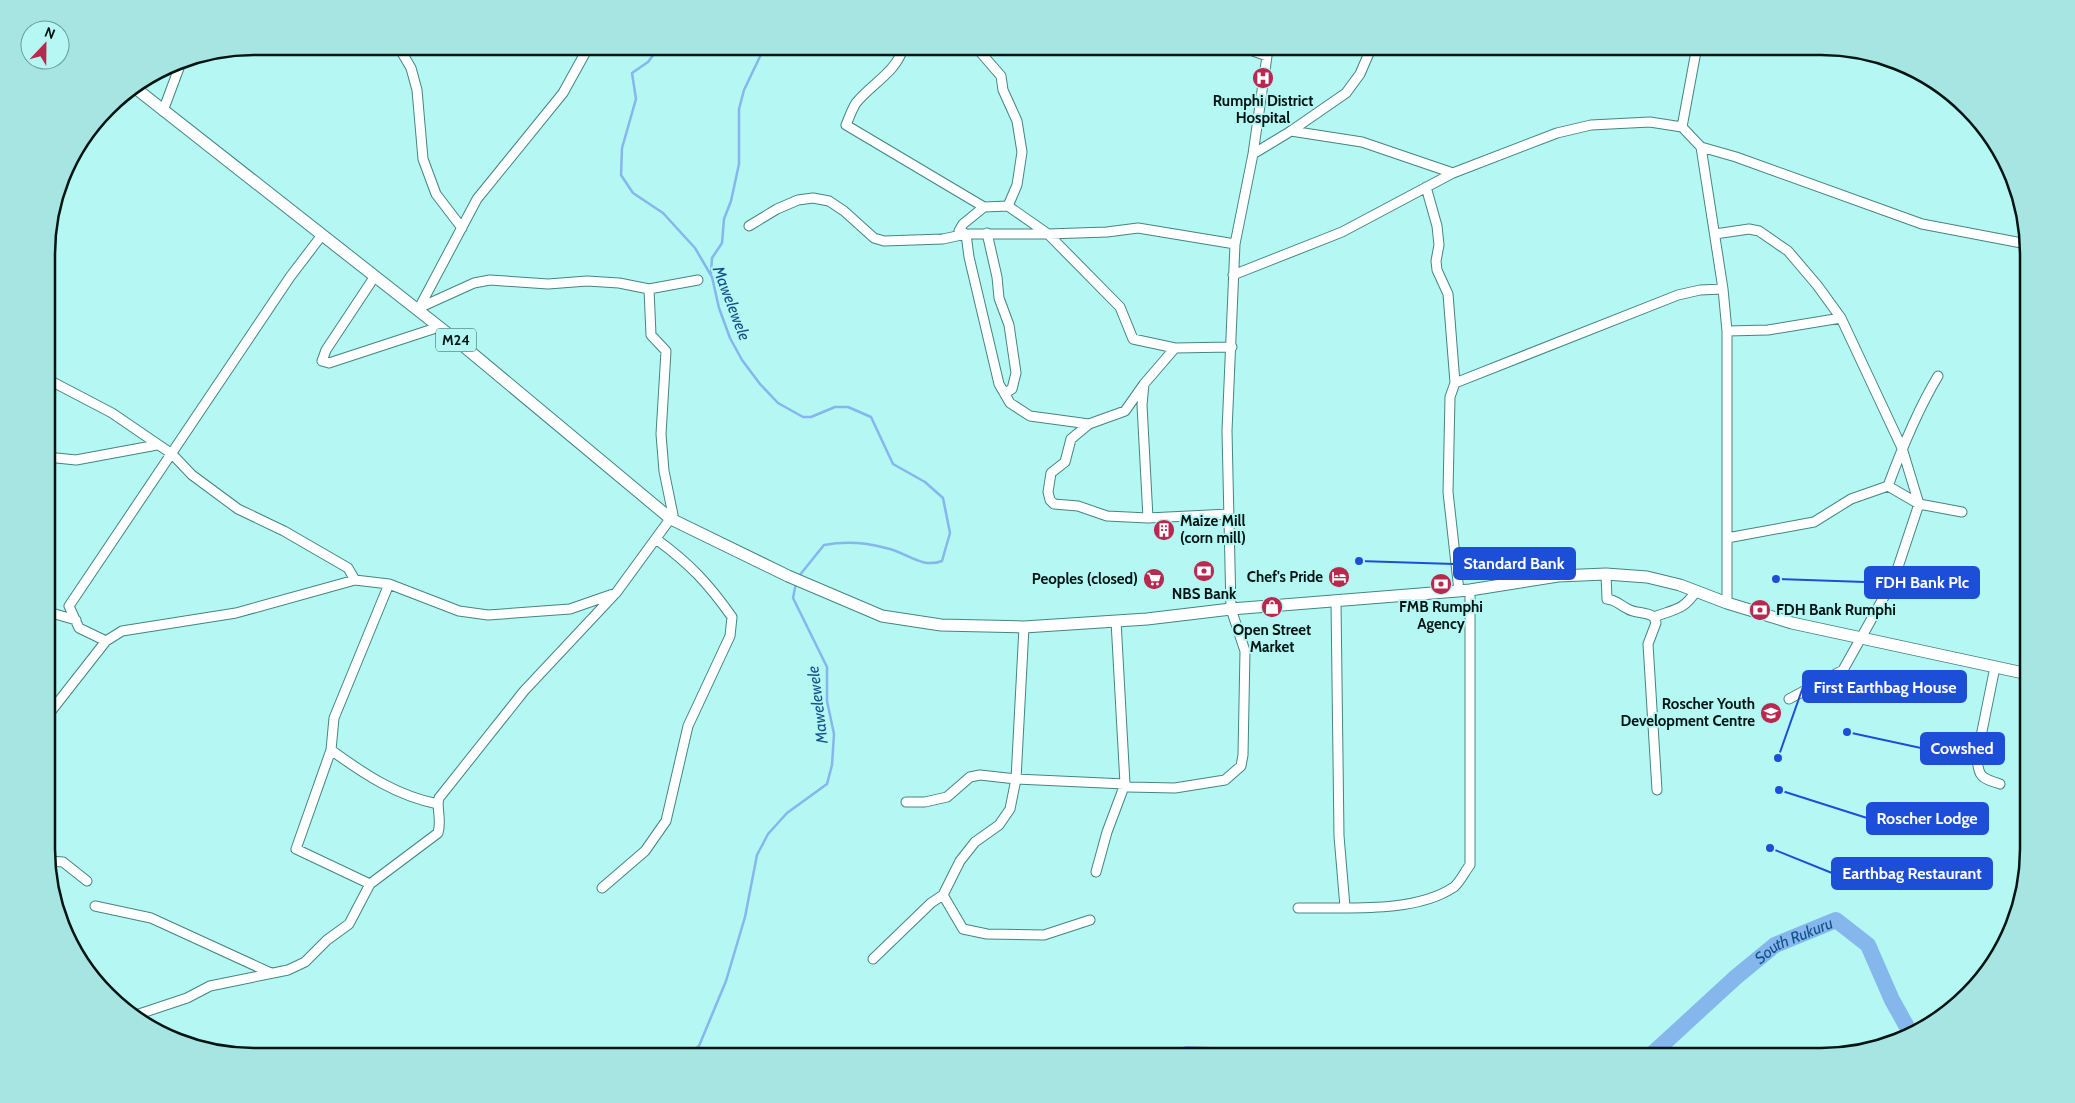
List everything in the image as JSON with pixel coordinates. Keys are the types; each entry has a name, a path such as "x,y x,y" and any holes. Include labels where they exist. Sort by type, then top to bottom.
{"main road":[{"name":"M24","path":"139,91 322,235 419,308 671,518 788,576 882,616 941,625 1024,627 1336,602 1464,590 1558,576 1606,574 1647,577 1696,591 1792,624 2020,672"}],"street":[{"path":"403,55 411,68 417,90 423,159 436,194 462,228"},
{"path":"419,308 477,199 564,93 584,55"},
{"path":"901,55 900,59 875,87 856,104 846,125 984,208"},
{"path":"984,55 1002,76 1004,90 1017,121 1022,152 1018,185 1008,206"},
{"path":"906,802 926,802 947,797 970,776 980,775 1016,780 1125,784 1128,787 1175,788 1225,780 1241,766 1243,755 1245,651 1231,609 1227,431 1235,244 1253,154 1267,56 1264,55"},
{"path":"1253,154 1291,131 1346,93 1360,74 1368,55"},
{"path":"1682,127 1695,55"},
{"path":"163,110 178,70"},
{"path":"1233,275 1342,232 1453,173 1557,133 1591,125 1650,122 1682,127 1702,148 1736,157 1922,224 2020,243"},
{"path":"1291,131 1362,142 1453,173"},
{"path":"1702,148 1724,289 1727,331 1727,603"},
{"path":"1298,908 1409,903 1436,896 1455,886 1470,865 1464,590 1448,492 1450,398 1455,383 1448,294 1437,270 1436,261 1439,245 1437,226 1426,187"},
{"path":"749,226 776,209 798,200 814,198 829,201 844,211 874,238 884,241 943,239 966,234 1107,232 1138,228 1235,244"},
{"path":"966,234 959,231 963,224 984,208 1008,206 1048,234 1120,307 1133,339 1175,348 1232,346"},
{"path":"1715,234 1749,229 1759,231 1788,251 1842,318 1902,448 1919,504 1894,579 1842,670 1789,699"},
{"path":"987,233 997,277 999,298 1009,325 1016,374 1012,388 1005,394"},
{"path":"966,234 969,257 999,384 1010,403 1030,416 1089,424"},
{"path":"106,641 79,628 69,606 290,277 322,235"},
{"path":"375,276 326,350 322,361 329,363 440,327"},
{"path":"419,308 474,283 490,280 548,284 587,281 611,282 649,289 698,280"},
{"path":"141,1013 187,998 210,986 288,970 305,962 327,940 349,924 370,884 438,833 441,816 438,804 440,798 524,691 616,592 671,518 673,510 664,471 661,434 666,351 651,335 649,289"},
{"path":"1455,383 1678,295 1700,290 1724,289"},
{"path":"1727,331 1768,330 1842,318"},
{"path":"1175,348 1144,384 1125,411 1089,424 1071,439 1065,462 1051,473 1048,492 1050,500 1054,504 1078,506 1107,516 1148,518 1229,514"},
{"path":"1888,486 1902,448 1923,401 1938,376"},
{"path":"55,383 112,413 172,454 192,475 238,509 284,531 348,568 355,580"},
{"path":"1144,384 1142,405 1148,518"},
{"path":"55,458 76,460 157,445"},
{"path":"1727,538 1814,522 1851,499 1888,486 1919,504 1962,512"},
{"path":"602,888 645,851 666,821 688,726 730,636 732,617 708,583 681,557 656,539"},
{"path":"1606,574 1607,599 1618,600 1628,610 1647,612 1654,617 1656,624 1648,644 1657,790"},
{"path":"55,706 106,641 122,631 236,612 355,580 389,584 460,610 508,616 570,609 616,592"},
{"path":"370,884 296,849 331,750 334,718 389,584"},
{"path":"1654,617 1688,604 1696,591"},
{"path":"1336,602 1339,836 1345,907"},
{"path":"55,614 76,620"},
{"path":"1096,872 1107,832 1125,784 1116,621"},
{"path":"873,959 931,903 943,895 960,861 975,842 999,825 1010,810 1016,780 1024,627"},
{"path":"1995,667 1977,756 1978,771 1984,779 2000,784"},
{"path":"331,750 371,778 414,799 438,804"},
{"path":"55,861 63,862 87,881"},
{"path":"943,895 963,929 987,934 1044,935 1090,920"},
{"path":"94,906 151,918 271,973"}],"waterway":[{"name":"Mawelewele","path":"653,55 648,62 632,73 636,99 622,148 621,175 633,193 663,213 695,248 712,277 719,308 730,338 742,360 760,384 778,403 803,417 811,417 835,407 848,407 871,417 893,464 925,482 943,498 950,533 942,561 927,563 893,550 870,544 832,544 824,545 799,576"},
{"path":"711,273 712,258 722,243 724,219 731,201 739,164 739,109 744,90 761,55"},
{"name":"Mawelewele","path":"696,1048 699,1046 726,981 745,917 757,855 768,834 787,813 827,784 832,765 834,734 827,701 827,667 793,598 796,583"},
{"name":"South Rukuru","path":"1659,1048 1736,977 1775,945 1836,920 1868,945 1892,1000 1908,1028"}],"place":[{"name":"Rumphi District Hospital","path":"1263,78"},
{"name":"Maize Mill (corn mill)","path":"1164,530"},
{"name":"Standard Bank","path":"1359,561"},
{"name":"NBS Bank","path":"1204,571"},
{"name":"Chef's Pride","path":"1339,577"},
{"name":"Peoples (closed)","path":"1154,579"},
{"name":"FDH Bank Plc","path":"1776,579"},
{"name":"FMB Rumphi Agency","path":"1441,584"},
{"name":"Open Street Market","path":"1272,607"},
{"name":"FDH Bank Rumphi","path":"1760,610"},
{"name":"Roscher Youth Development Centre","path":"1771,713"},
{"name":"Cowshed","path":"1847,732"},
{"name":"First Earthbag House","path":"1778,758"},
{"name":"Roscher Lodge","path":"1779,790"},
{"name":"Earthbag Restaurant","path":"1770,848"}]}
